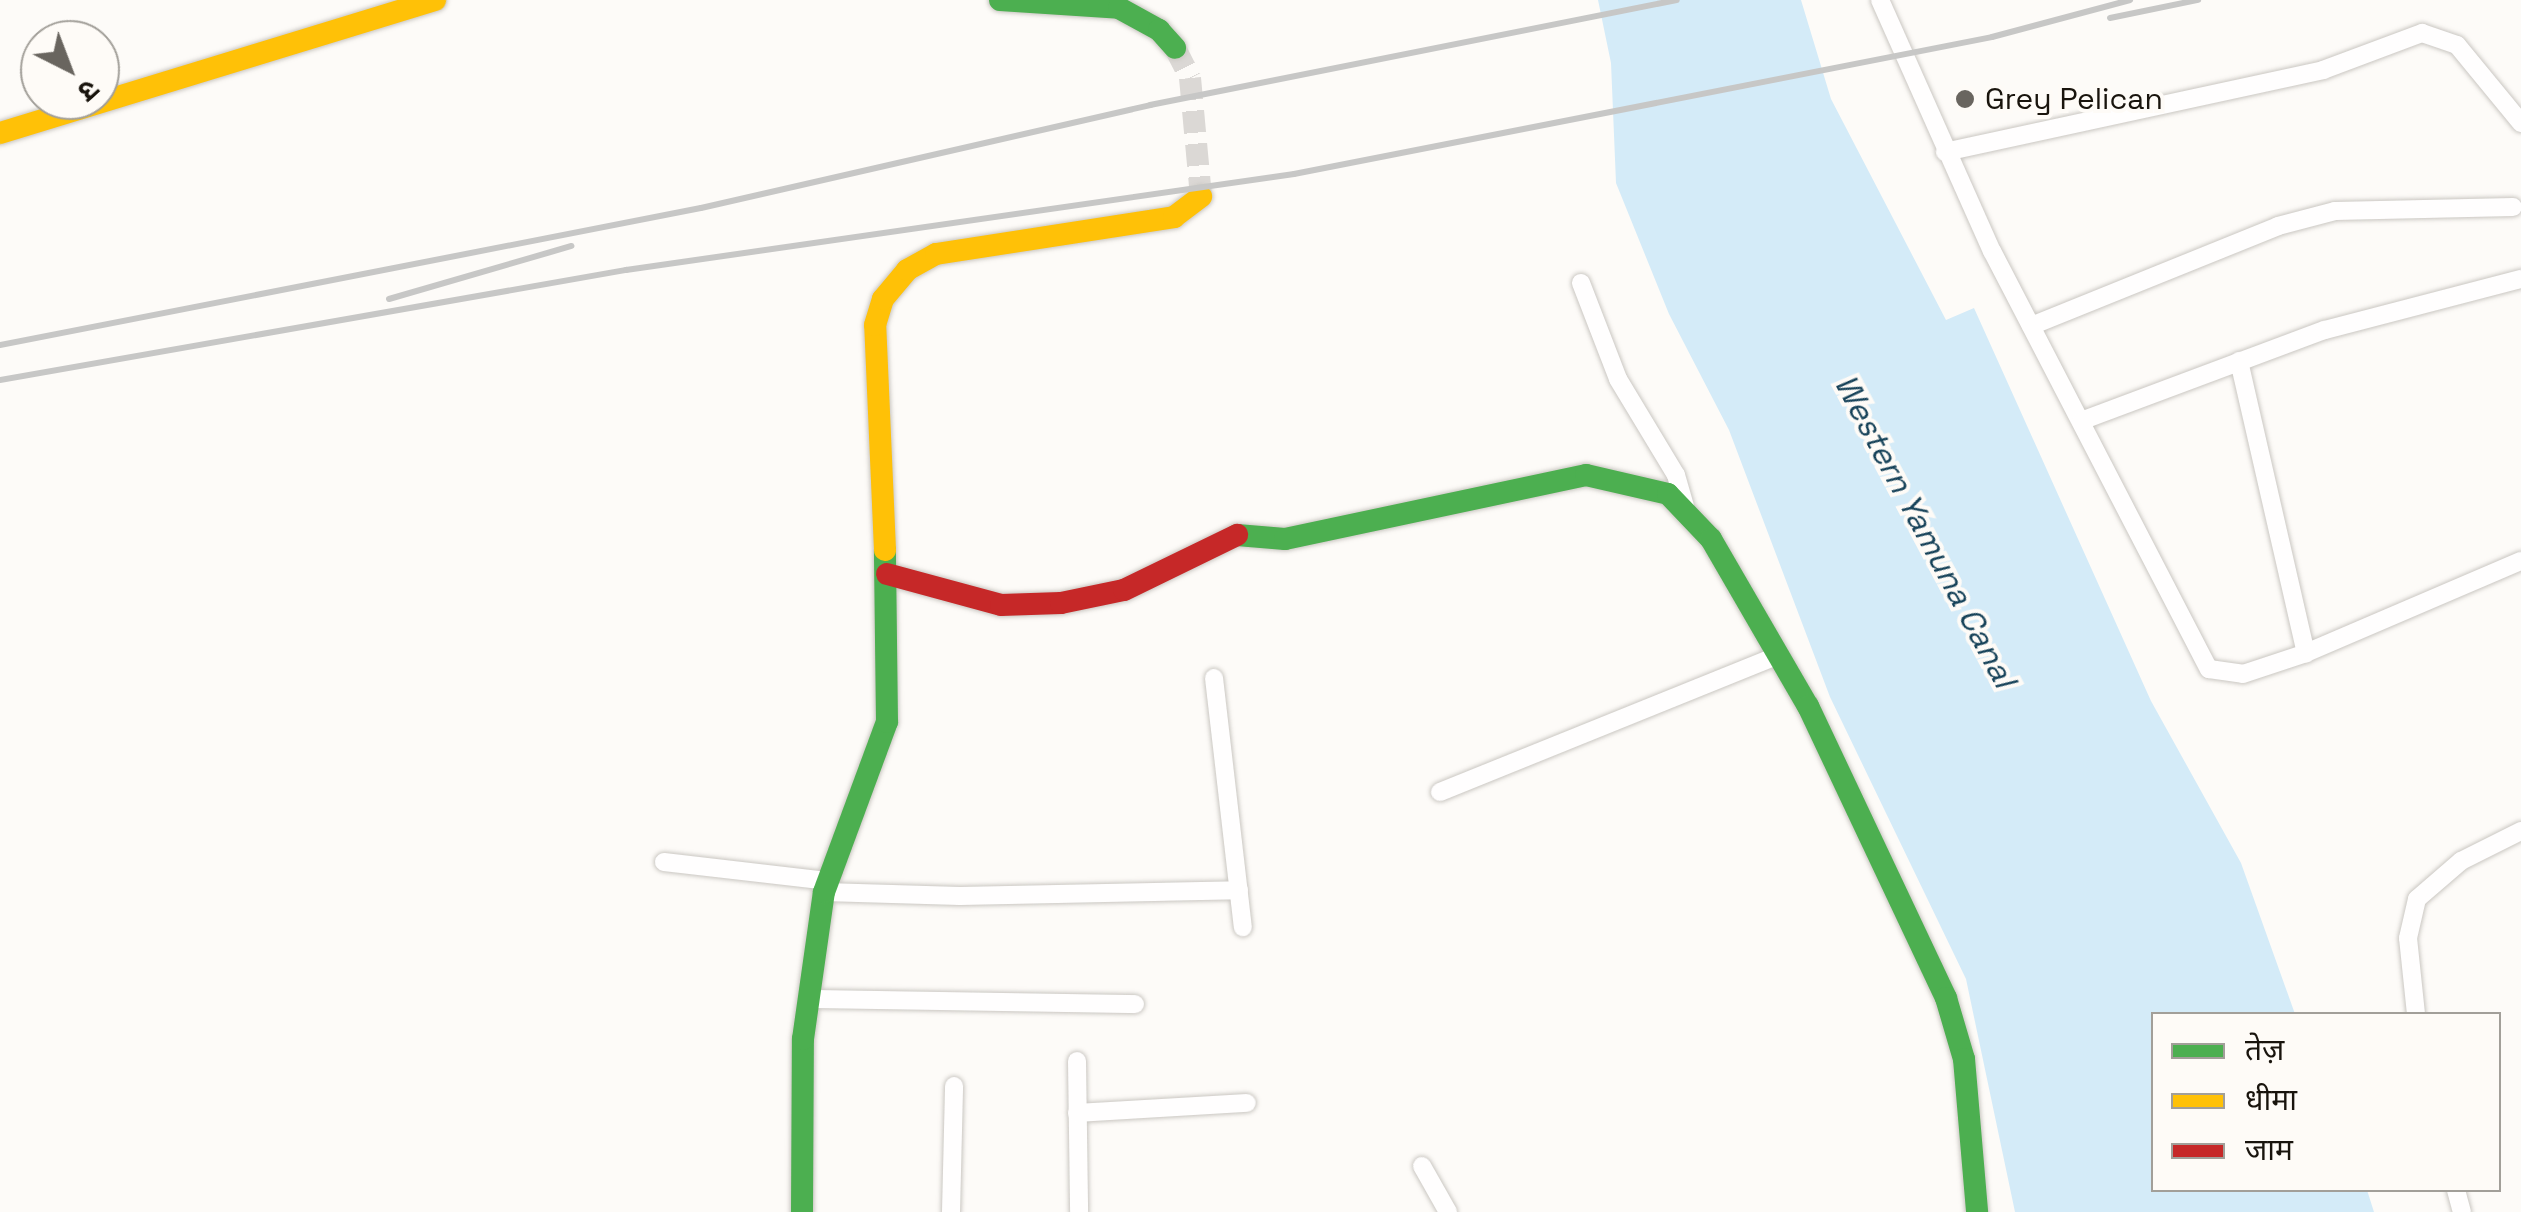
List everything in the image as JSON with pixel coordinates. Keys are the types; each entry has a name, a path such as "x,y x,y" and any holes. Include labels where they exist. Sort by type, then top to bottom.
{"street":[{"path":"0,134 435,0"},
{"path":"1000,0 1119,8 1159,30 1175,48"},
{"path":"1880,0 1945,152 2209,669 2232,676 2306,653 2521,561"},
{"path":"1945,152 2323,70 2422,33 2457,45 2521,123"},
{"path":"802,1212 808,998 825,886 884,738 887,574 875,325 884,299 907,270 936,254 1174,217 1201,197"},
{"path":"2031,326 2278,226 2334,212 2513,207"},
{"path":"2080,421 2325,330 2521,279"},
{"path":"1581,284 1618,379 1676,475 1685,506 1779,655 1946,998 1964,1059 1977,1212"},
{"path":"2239,361 2306,653"},
{"path":"887,574 1024,606 1124,590 1182,567 1234,535 1285,539 1538,482 1621,478 1685,506"},
{"path":"1440,792 1779,655"},
{"path":"1214,678 1226,819 1243,927"},
{"path":"2416,1012 2408,938 2417,900 2461,861 2521,831"},
{"path":"664,862 825,886 960,896 1239,890"},
{"path":"808,998 1135,1004"},
{"path":"1076,1062 1079,1212"},
{"path":"951,1212 954,1086"},
{"path":"1076,1112 1246,1103"},
{"path":"1422,1166 1448,1212"}],"water":[{"name":"Western Yamuna Canal","path":"1598,0 1801,0 1831,99 1946,320 1974,308 2151,701 2241,863 2294,1012 2151,1012 2151,1192 2368,1192 2374,1212 2015,1212 1966,979 1830,697 1729,430 1669,314 1616,183 1611,63"}],"tunnel":[{"path":"1175,48 1190,78 1201,197"}],"railway":[{"path":"0,345 701,208 1150,105 1677,0"},
{"path":"0,380 626,270 1294,174 1992,37 2130,0"},
{"path":"2110,18 2198,0"},
{"path":"389,299 571,246"}],"traffic: fast":[{"path":"1000,0 1119,8 1159,30 1175,48"},
{"path":"1237,535 1285,539 1586,475 1668,494 1711,539 1808,706 1946,998 1964,1059 1977,1212"},
{"path":"802,1212 803,1039 824,892 887,722 885,550"}],"traffic: slow":[{"path":"0,133 435,0"},
{"path":"885,550 875,325 883,299 907,270 936,254 1174,217 1201,197"}],"traffic: jam":[{"path":"887,574 1001,605 1061,603 1124,590 1237,535"}],"place":[{"name":"Grey Pelican","path":"1965,99"}]}
